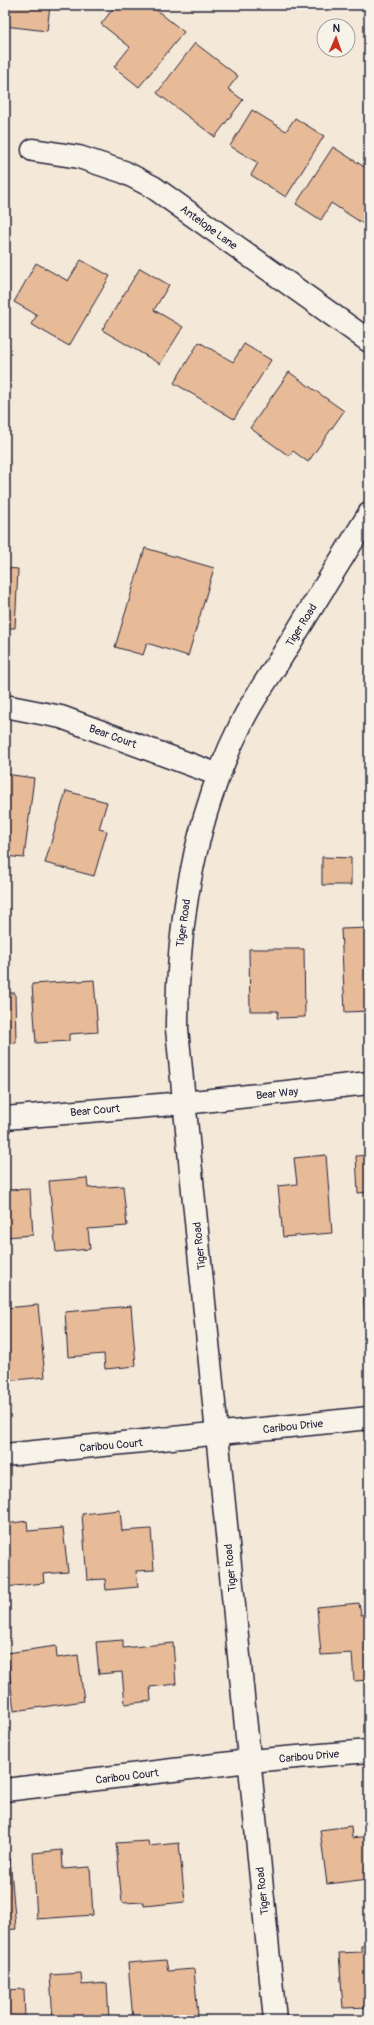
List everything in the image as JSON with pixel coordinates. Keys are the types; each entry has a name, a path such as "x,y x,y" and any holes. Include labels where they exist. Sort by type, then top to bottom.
{"street":[{"name":"Antelope Lane","path":"32,150 79,157 124,172 153,186 369,341"},
{"name":"Tiger Road","path":"275,2020 177,1030 179,951 191,873 200,834 219,775 241,723 369,514"},
{"name":"Bear Court","path":"5,706 61,717 219,775"},
{"name":"Bear Way","path":"184,1103 369,1083"},
{"name":"Bear Court","path":"5,1118 184,1103"},
{"name":"Caribou Drive","path":"217,1434 369,1418"},
{"name":"Caribou Court","path":"5,1455 217,1434"},
{"name":"Caribou Drive","path":"249,1761 369,1751"},
{"name":"Caribou Court","path":"5,1790 249,1761"}],"building":[{"path":"5,5 50,5 47,31 5,26"},
{"path":"116,5 150,5 184,32 139,87 114,67 130,47 101,24"},
{"path":"195,43 238,76 228,89 243,100 215,137 157,93"},
{"path":"252,110 286,131 295,118 324,136 286,197 251,175 258,163 230,146"},
{"path":"333,147 369,170 369,220 365,225 331,203 321,220 296,204"},
{"path":"81,260 110,276 69,346 31,324 37,315 14,302 36,263 68,281"},
{"path":"140,268 169,285 154,310 183,327 160,364 102,330"},
{"path":"199,342 233,362 244,344 271,360 234,419 174,383"},
{"path":"289,372 344,411 308,462 293,451 289,456 250,428"},
{"path":"145,548 214,568 188,656 147,643 143,655 115,647"},
{"path":"5,568 18,569 15,628 5,628"},
{"path":"5,774 34,778 24,858 5,856"},
{"path":"66,791 107,802 99,829 107,831 94,876 45,863"},
{"path":"322,857 351,858 351,885 322,885"},
{"path":"369,928 369,1011 345,1012 341,929"},
{"path":"249,949 304,949 305,1017 277,1018 278,1011 250,1011"},
{"path":"94,980 98,1032 69,1034 69,1041 36,1043 32,984"},
{"path":"5,993 15,993 16,1043 5,1044"},
{"path":"326,1155 332,1233 283,1237 278,1186 297,1184 294,1158"},
{"path":"369,1155 369,1192 358,1193 356,1156"},
{"path":"87,1178 88,1188 123,1186 127,1226 88,1229 90,1249 56,1252 49,1181"},
{"path":"30,1189 33,1235 5,1237 5,1190"},
{"path":"369,1285 369,1342 366,1342 363,1286"},
{"path":"38,1305 45,1377 5,1381 5,1308"},
{"path":"131,1306 136,1366 105,1369 104,1354 68,1357 65,1312"},
{"path":"120,1510 122,1531 151,1529 154,1570 136,1571 138,1587 106,1590 105,1579 87,1580 82,1514"},
{"path":"27,1521 28,1531 63,1528 68,1572 43,1574 44,1583 5,1587 5,1524"},
{"path":"359,1603 361,1615 369,1614 369,1680 354,1681 352,1653 321,1655 317,1607"},
{"path":"123,1640 123,1648 173,1643 176,1684 150,1687 151,1701 125,1704 122,1672 99,1674 96,1642"},
{"path":"56,1646 57,1658 78,1655 84,1701 14,1711 7,1653"},
{"path":"351,1826 352,1838 369,1836 369,1879 327,1884 320,1830"},
{"path":"148,1841 149,1846 179,1843 185,1902 144,1906 144,1902 122,1903 116,1843"},
{"path":"62,1850 63,1869 90,1867 93,1915 37,1919 33,1853"},
{"path":"10,1858 16,1929 5,1930 5,1859"},
{"path":"369,1945 369,2007 343,2008 339,1953 361,1952 361,1946"},
{"path":"166,1960 168,1971 194,1969 198,2016 162,2020 133,2020 128,1963"},
{"path":"81,1973 82,1985 107,1983 109,2020 53,2020 50,1975"},
{"path":"24,1989 25,2020 5,2020 5,1990"}]}
